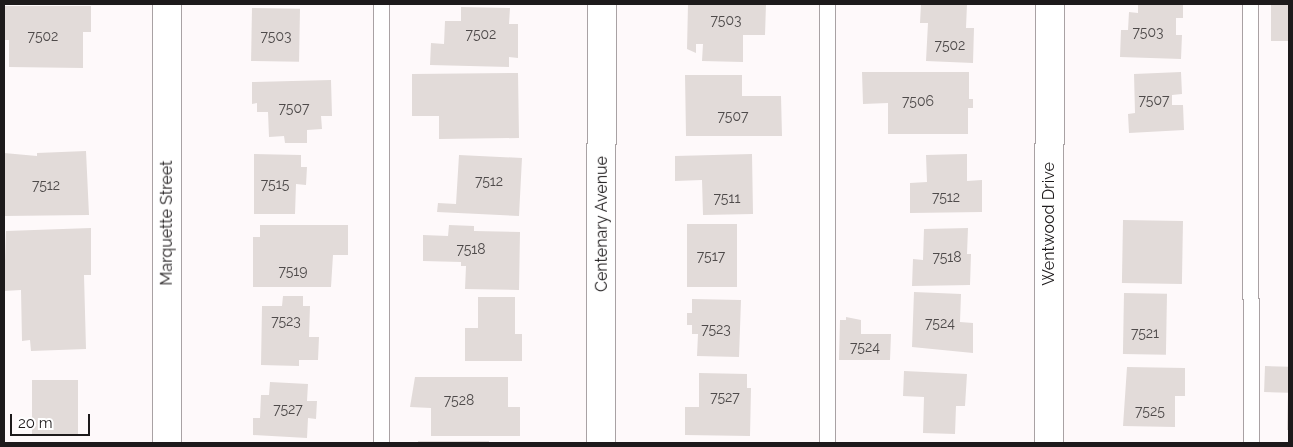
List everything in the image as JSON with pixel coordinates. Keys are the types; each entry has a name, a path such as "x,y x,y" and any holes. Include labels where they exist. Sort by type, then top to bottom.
{"street":[{"name":"Marquette Street","path":"167,4 167,443"},
{"name":"Centenary Avenue","path":"601,443 602,4"},
{"name":"Wentwood Drive","path":"1049,443 1050,4"}],"lane":[{"path":"381,4 381,443"},
{"path":"827,4 827,443"},
{"path":"1250,4 1251,443"}],"building":[{"path":"688,4 766,4 765,35 743,35 743,62 702,61 703,44 696,44 696,53 687,49"},
{"path":"921,4 967,4 966,28 974,28 973,63 926,61 928,23 920,23"},
{"path":"1138,4 1183,4 1183,18 1176,18 1176,35 1182,35 1181,59 1120,57 1121,30 1128,30 1129,12 1138,13"},
{"path":"1271,4 1289,4 1289,41 1271,41"},
{"path":"4,6 91,6 91,32 83,32 83,68 9,67 9,40 4,40"},
{"path":"461,7 510,8 509,24 518,24 518,58 509,57 509,67 430,65 431,43 444,44 445,21 461,21"},
{"path":"252,8 300,9 299,62 251,61"},
{"path":"862,72 969,72 969,99 973,99 973,108 968,108 968,134 888,134 888,103 863,104"},
{"path":"1181,72 1182,94 1172,95 1172,105 1183,105 1184,130 1129,133 1128,114 1135,113 1134,74"},
{"path":"518,73 519,138 439,139 439,116 412,116 412,74"},
{"path":"685,75 742,75 742,96 781,96 782,136 686,136"},
{"path":"331,80 332,116 321,116 322,129 307,130 307,143 285,143 284,136 269,137 268,112 257,112 257,103 252,104 252,82"},
{"path":"86,151 89,215 4,216 4,153 37,156 37,153"},
{"path":"254,154 301,155 301,167 307,167 306,185 296,184 295,214 254,214"},
{"path":"752,154 753,214 703,215 702,180 675,181 675,156"},
{"path":"967,154 967,181 982,180 982,212 910,213 910,183 927,182 926,155"},
{"path":"459,155 522,158 519,216 437,212 438,203 456,204"},
{"path":"1123,220 1183,221 1182,284 1122,283"},
{"path":"687,224 737,224 737,287 687,287"},
{"path":"260,225 348,225 348,255 333,255 331,287 253,287 253,237 260,237"},
{"path":"449,225 474,226 474,231 520,232 519,290 465,289 466,266 461,266 461,262 423,261 423,235 448,236"},
{"path":"91,228 91,275 84,275 86,349 31,351 30,340 22,341 21,290 4,291 6,231"},
{"path":"968,228 967,254 971,254 970,285 912,286 913,259 923,260 924,229"},
{"path":"914,292 961,294 960,322 973,323 973,353 912,347"},
{"path":"1124,293 1167,294 1166,355 1123,354"},
{"path":"283,296 303,296 303,306 310,306 309,337 319,337 318,360 299,360 299,366 261,365 262,306 282,306"},
{"path":"478,297 515,297 515,334 522,334 522,361 465,361 465,328 478,328"},
{"path":"692,299 741,300 739,357 697,356 698,334 692,334 692,325 687,325 687,313 692,313"},
{"path":"846,317 861,320 861,334 891,334 890,360 839,360 840,320 846,320"},
{"path":"1265,366 1289,367 1288,393 1264,392"},
{"path":"1127,367 1185,368 1185,396 1175,396 1175,427 1123,426"},
{"path":"904,371 967,374 965,406 956,406 955,434 923,433 924,397 903,396"},
{"path":"699,373 747,374 747,388 751,388 750,436 685,435 685,407 699,407"},
{"path":"415,377 508,377 508,407 520,407 520,436 431,436 431,408 410,407"},
{"path":"32,380 78,380 78,436 32,436"},
{"path":"270,382 308,384 307,401 317,401 316,419 308,418 307,438 253,435 253,418 260,418 261,395 269,395"},
{"path":"1288,393 1289,430 1287,430"},
{"path":"418,441 489,441 489,443 418,443"}]}
